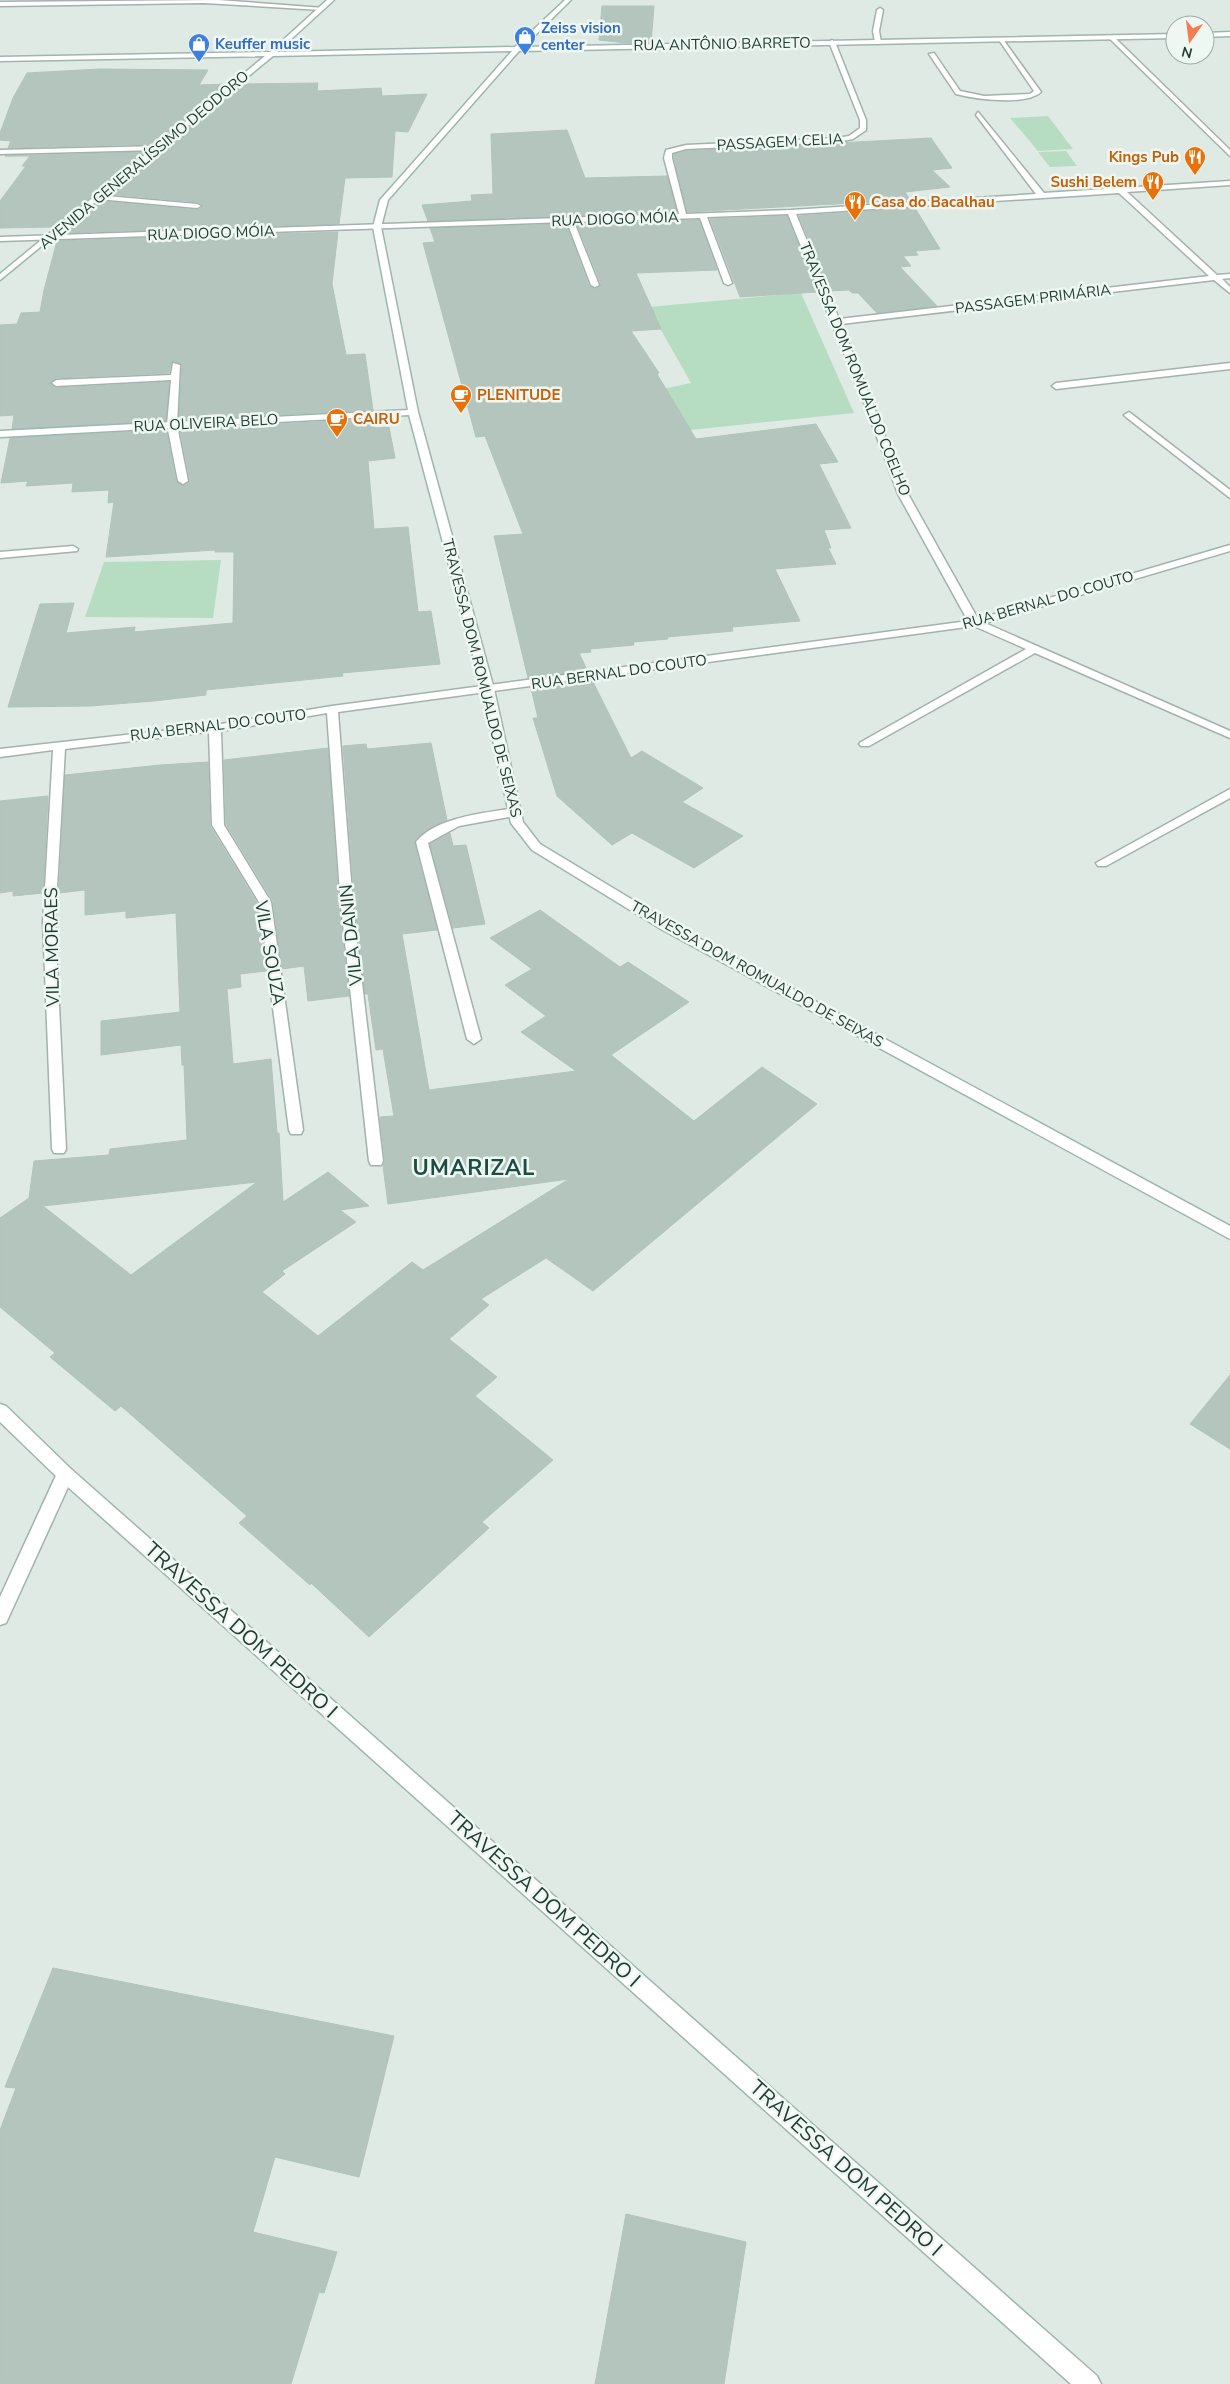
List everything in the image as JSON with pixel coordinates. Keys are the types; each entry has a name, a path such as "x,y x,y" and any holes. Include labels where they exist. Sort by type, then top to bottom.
{"street":[{"path":"0,4 204,0 321,8"},
{"name":"AVENIDA GENERALÍSSIMO DEODORO","path":"0,278 271,54 331,0"},
{"name":"TRAVESSA DOM ROMUALDO DE SEIXAS","path":"568,0 518,48 384,200 377,227 413,412 488,689 517,823 536,847 666,926 1230,1233"},
{"path":"878,42 876,31 880,10"},
{"path":"1215,35 1230,34"},
{"name":"RUA ANTÔNIO BARRETO","path":"0,59 1165,36"},
{"path":"1112,38 1230,154"},
{"path":"932,54 958,93 984,98 1032,96 1038,92 1002,40"},
{"name":"PASSAGEM CELIA","path":"683,216 668,158 669,152 672,149 837,140 851,138 864,129 863,120 832,42"},
{"path":"978,114 1042,196"},
{"path":"0,152 158,148"},
{"name":"RUA DIOGO MÓIA","path":"0,239 791,212 1230,183"},
{"path":"1122,191 1230,291"},
{"path":"98,197 196,206"},
{"name":"TRAVESSA DOM ROMUALDO COELHO","path":"791,212 837,322 903,494 975,623"},
{"path":"702,216 728,283"},
{"path":"570,221 596,285"},
{"name":"PASSAGEM PRIMÁRIA","path":"837,322 1230,276"},
{"path":"176,365 172,425 183,481"},
{"path":"1056,386 1230,366"},
{"path":"56,382 175,377"},
{"name":"RUA OLIVEIRA BELO","path":"0,434 413,412"},
{"path":"1129,415 1230,495"},
{"name":"RUA BERNAL DO COUTO","path":"0,753 215,728 332,709 975,623 1230,548"},
{"path":"0,555 73,549"},
{"path":"975,623 1230,735"},
{"path":"865,744 1034,649"},
{"name":"VILA DANIN","path":"332,709 347,906 376,1161"},
{"name":"VILA SOUZA","path":"215,728 218,825 265,902 296,1130"},
{"name":"VILA MORAES","path":"59,746 49,923 59,1149"},
{"path":"1102,863 1230,792"},
{"path":"474,1039 422,842 438,829 455,822 515,812"},
{"name":"TRAVESSA DOM PEDRO I","path":"0,1411 65,1474 1089,2384"},
{"path":"0,1617 65,1474"}],"green space":[{"path":"1048,116 1073,149 1038,151 1010,118"},
{"path":"1066,151 1077,166 1050,167 1038,152"},
{"path":"801,293 854,413 681,431 639,394 691,383 648,307"},
{"path":"221,560 213,618 85,617 104,562"}],"building":[{"path":"602,6 654,6 651,43 599,40"},
{"path":"99,69 208,70 199,85 228,84 155,144 8,148 11,141 0,140 0,133 13,98 27,73"},
{"path":"318,83 317,91 381,88 382,96 427,94 408,132 395,131 392,177 345,178 339,224 60,233 99,201 197,210 202,208 203,205 197,202 108,194 242,84"},
{"path":"567,130 585,178 667,176 677,212 428,221 422,205 472,201 471,195 493,194 491,134"},
{"path":"931,138 952,168 932,170 950,187 905,192 910,200 687,212 674,158 674,154 686,151"},
{"path":"145,152 54,227 0,228 0,201 26,166 22,166 30,156 5,156"},
{"path":"915,208 940,249 915,251 918,255 903,256 911,266 900,267 937,306 877,313 858,293 852,293 849,290 830,291 799,216"},
{"path":"787,216 817,292 740,297 710,219"},
{"path":"699,220 717,270 636,273 661,329 631,331 659,373 657,374 696,439 816,424 838,462 819,464 851,528 824,530 831,548 828,548 836,564 775,569 800,621 732,627 733,631 667,637 668,639 633,642 634,645 590,649 591,652 579,653 587,670 528,678 494,536 523,534 485,436 476,437 423,243 435,242 430,228 566,224 589,286 596,289 601,284 577,224"},
{"path":"338,232 332,284 346,355 365,354 373,410 179,420 182,365 174,361 171,363 169,373 56,378 50,383 56,388 169,382 166,421 12,429 14,415 0,416 0,325 17,324 21,313 40,312 57,241"},
{"path":"374,419 375,428 389,427 395,458 368,461 374,529 408,527 418,612 431,611 440,664 342,673 343,676 206,690 206,695 154,701 90,706 8,707 40,604 74,603 66,633 135,627 134,632 233,623 234,552 215,552 215,550 106,557 114,502 108,503 109,490 72,492 73,483 26,486 28,481 1,483 10,438 166,430 176,481 184,486 190,481 180,429"},
{"path":"592,680 631,758 642,751 703,788 682,802 743,836 694,868 632,833 612,845 557,796 533,718 538,718 531,688"},
{"path":"431,743 447,820 424,832 414,842 437,930 402,934 429,1090 576,1071 521,1032 546,1016 505,985 532,969 490,938 540,910 620,967 628,962 689,1002 611,1055 694,1121 762,1067 817,1104 593,1291 546,1258 481,1299 489,1305 449,1339 497,1377 475,1396 553,1460 482,1522 489,1528 369,1637 311,1583 310,1585 239,1523 247,1516 121,1406 115,1411 50,1357 55,1353 0,1307 0,1218 29,1198 34,1161 109,1155 110,1149 187,1140 184,1065 182,1065 181,1045 101,1055 101,1021 180,1012 176,913 126,918 126,911 85,915 85,890 59,893 65,775 208,762 210,826 257,903 266,971 240,974 241,987 227,989 233,1064 271,1059 277,1133 279,1133 283,1202 328,1172 369,1206 340,1210 356,1222 282,1271 285,1274 262,1292 318,1336 412,1262 423,1270 569,1179 388,1204 380,1117 394,1116 383,1049 376,1050 368,994 365,994 355,906 343,746 366,744 367,749","holes":["257,1182 131,1275 43,1206"]},
{"path":"328,748 339,906 349,996 308,1001 304,966 282,969 273,901 226,824 224,760"},
{"path":"48,796 43,893 13,896 13,891 0,893 0,801"},
{"path":"450,833 453,846 466,845 485,924 453,928 430,844"},
{"path":"1230,1375 1230,1449 1190,1424"},
{"path":"53,1968 394,2036 359,2177 275,2157 253,2232 337,2252 324,2293 319,2292 291,2384 0,2384 0,2130 16,2088 5,2087"},
{"path":"626,2214 746,2242 724,2384 595,2384"}],"place":[{"name":"Zeiss vision center","path":"525,56"},
{"name":"Keuffer music","path":"199,63"},
{"name":"Kings Pub","path":"1195,176"},
{"name":"Sushi Belem","path":"1153,201"},
{"name":"Casa do Bacalhau","path":"855,221"},
{"name":"PLENITUDE","path":"461,414"},
{"name":"CAIRU","path":"337,438"}],"district":[{"name":"UMARIZAL","path":"474,1167"}]}
